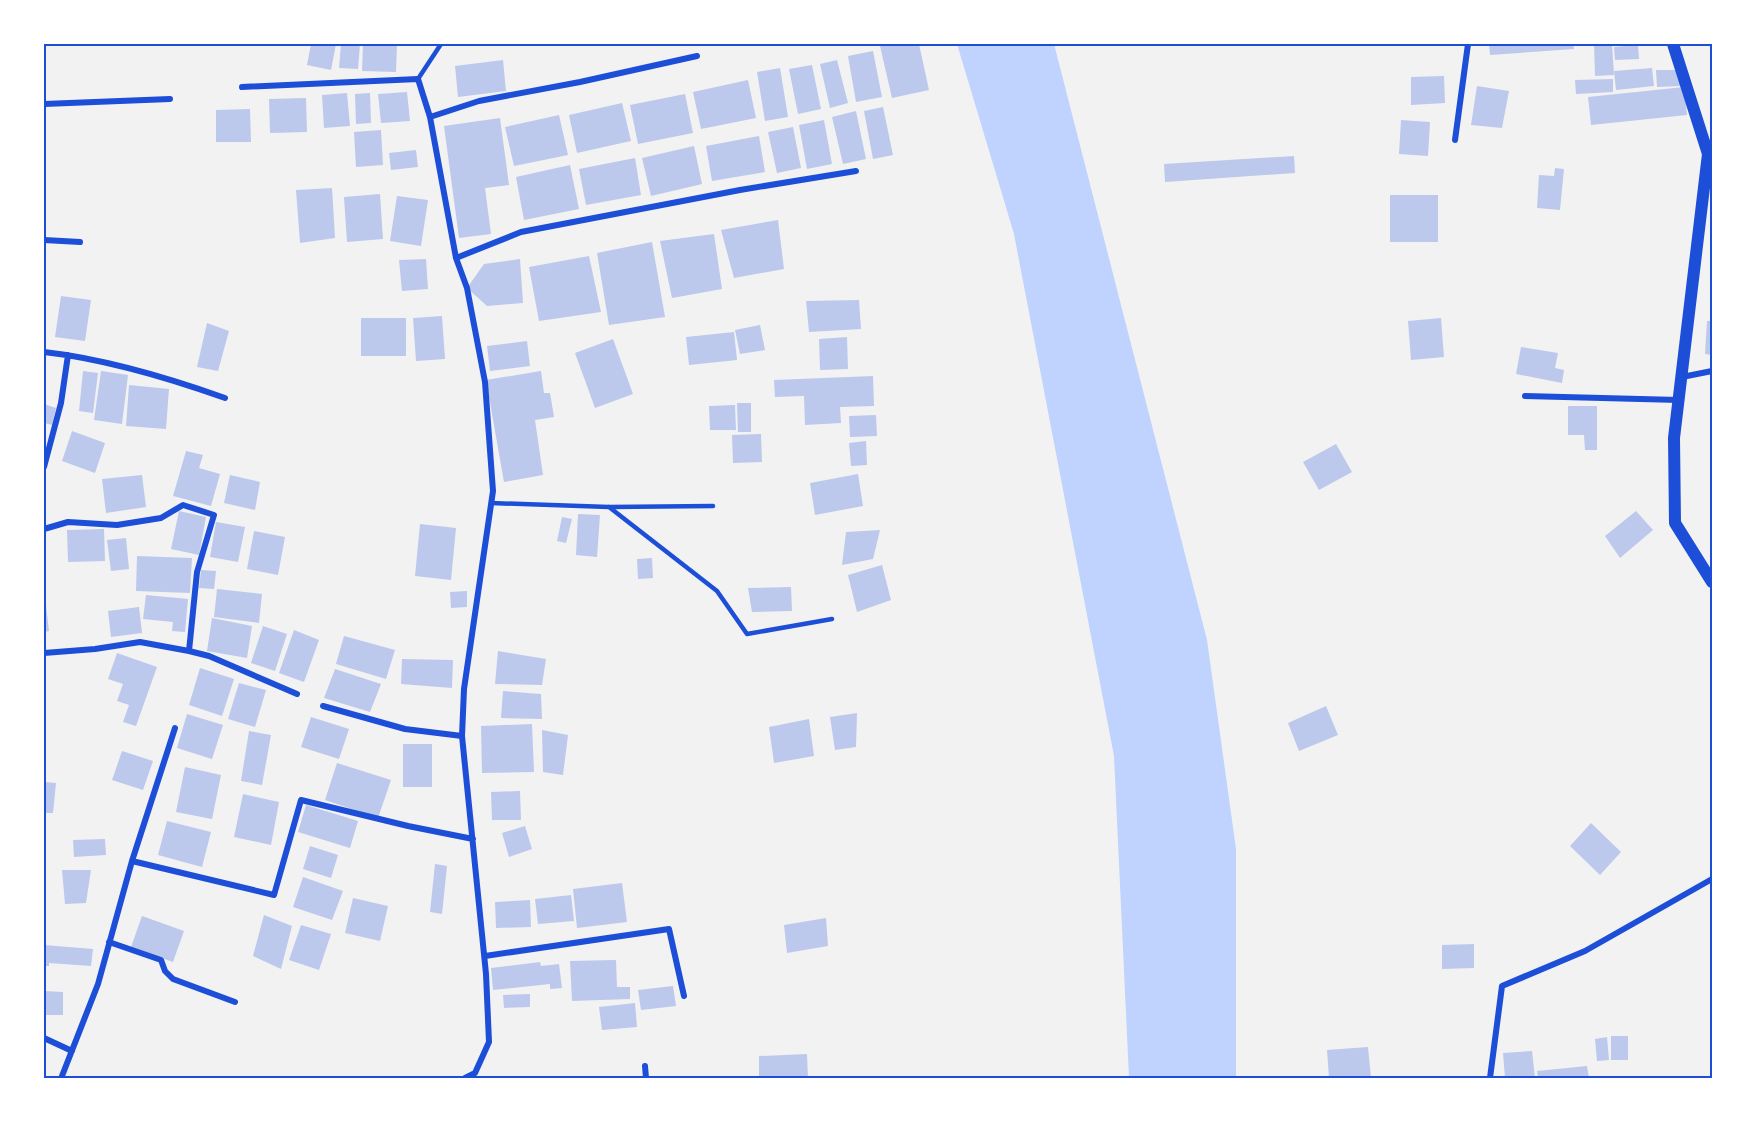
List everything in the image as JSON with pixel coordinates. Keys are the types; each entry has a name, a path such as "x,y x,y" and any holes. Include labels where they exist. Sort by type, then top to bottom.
{"main road":[{"path":"1673,44 1708,154 1674,438 1675,523 1713,582"}],"street":[{"path":"1455,140 1468,44"},
{"path":"430,117 479,101 580,82 697,56"},
{"path":"242,87 418,79 430,117 456,258 467,288 485,382 493,492 464,689 462,736 485,956 489,1042 475,1073 465,1078"},
{"path":"44,104 170,99"},
{"path":"456,258 520,232 740,190 855,171"},
{"path":"44,240 80,242"},
{"path":"44,352 107,362 169,378 225,398"},
{"path":"44,467 62,403 68,355"},
{"path":"1681,377 1713,371"},
{"path":"1525,396 1678,399"},
{"path":"44,529 68,522 117,525 161,518 183,505 214,515 197,572 189,651"},
{"path":"44,653 95,649 140,642 209,656 297,694"},
{"path":"323,705 405,729 462,736"},
{"path":"64,1078 98,984 132,861 175,728"},
{"path":"132,861 274,895 301,800 473,839"},
{"path":"1490,1078 1502,986 1585,951 1713,879"},
{"path":"485,956 669,929 684,996"},
{"path":"110,942 160,960 165,971 173,979 235,1002"},
{"path":"44,1038 72,1051"},
{"path":"645,1066 646,1078"}],"lane":[{"path":"418,79 441,44"},
{"path":"491,503 609,507 713,506"},
{"path":"609,507 717,591 747,634 832,619"}],"water":[{"path":"957,44 1054,44 1207,640 1236,849 1236,1078 1129,1078 1114,756 1014,234"}],"building":[{"path":"311,44 336,44 331,70 307,65"},
{"path":"341,44 360,44 358,69 339,68"},
{"path":"363,44 397,44 396,72 362,71"},
{"path":"919,44 929,90 892,98 880,46"},
{"path":"1489,44 1573,44 1574,49 1490,55"},
{"path":"1594,44 1612,44 1614,75 1595,76"},
{"path":"1638,45 1639,59 1615,60 1614,47"},
{"path":"873,51 882,97 856,102 848,56"},
{"path":"503,60 506,91 458,97 455,66"},
{"path":"837,60 848,103 830,108 820,64"},
{"path":"812,65 821,109 798,114 789,69"},
{"path":"780,68 788,117 765,121 757,72"},
{"path":"1652,68 1654,86 1616,90 1614,71"},
{"path":"1656,70 1680,70 1681,86 1657,87"},
{"path":"1444,76 1445,103 1411,105 1411,77"},
{"path":"1613,79 1613,92 1576,94 1575,80"},
{"path":"748,80 756,118 701,129 693,92"},
{"path":"1477,86 1509,91 1502,128 1471,125"},
{"path":"1684,87 1687,115 1591,125 1588,97"},
{"path":"407,92 410,121 381,123 378,94"},
{"path":"347,93 350,126 324,128 322,95"},
{"path":"370,93 371,123 356,124 355,94"},
{"path":"685,94 693,133 638,144 630,105"},
{"path":"306,98 307,132 270,133 269,99"},
{"path":"622,103 631,141 577,153 569,115"},
{"path":"883,107 893,155 873,159 864,111"},
{"path":"250,109 251,142 216,142 216,110"},
{"path":"856,111 866,159 843,164 832,117"},
{"path":"559,115 568,155 514,166 505,127"},
{"path":"500,118 509,185 485,188 491,234 459,238 444,126"},
{"path":"824,120 832,164 807,169 799,125"},
{"path":"1401,120 1430,122 1428,156 1399,154"},
{"path":"793,127 801,168 777,173 768,132"},
{"path":"381,130 383,165 356,167 354,132"},
{"path":"759,136 765,172 712,181 706,146"},
{"path":"694,146 702,184 651,196 642,158"},
{"path":"416,150 418,167 391,170 389,153"},
{"path":"1294,156 1295,173 1165,182 1164,164"},
{"path":"635,158 641,195 586,205 579,169"},
{"path":"570,165 579,209 524,220 516,177"},
{"path":"1555,168 1564,169 1560,210 1537,208 1539,175 1554,176"},
{"path":"332,188 335,238 300,243 296,190"},
{"path":"380,194 383,239 347,242 344,197"},
{"path":"1390,195 1438,195 1438,242 1390,242"},
{"path":"397,196 428,200 421,246 390,241"},
{"path":"778,220 784,269 734,278 721,230"},
{"path":"714,234 722,289 672,298 660,241"},
{"path":"652,242 665,317 609,325 597,253"},
{"path":"589,256 601,312 539,321 529,267"},
{"path":"426,259 428,289 402,291 399,260"},
{"path":"520,259 523,303 487,306 467,288 484,264"},
{"path":"61,296 91,300 85,341 55,337"},
{"path":"859,300 861,329 809,332 806,301"},
{"path":"442,316 445,359 416,361 413,318"},
{"path":"361,318 406,318 406,356 361,356"},
{"path":"1441,318 1444,357 1411,360 1408,321"},
{"path":"1707,321 1712,321 1712,355 1705,354"},
{"path":"207,323 229,331 218,371 197,367"},
{"path":"760,325 765,350 740,354 735,330"},
{"path":"734,332 737,360 689,365 686,337"},
{"path":"847,337 848,369 820,370 819,339"},
{"path":"613,339 633,394 595,408 575,353"},
{"path":"527,341 530,366 490,371 487,346"},
{"path":"1521,347 1558,353 1555,368 1564,370 1562,383 1516,374"},
{"path":"83,371 98,373 93,413 79,411"},
{"path":"101,371 128,375 122,424 94,420"},
{"path":"541,371 544,393 550,393 554,417 535,420 543,475 504,482 486,380"},
{"path":"873,376 874,406 840,407 841,423 805,425 804,396 775,397 774,380"},
{"path":"129,385 169,389 166,429 126,426"},
{"path":"737,403 751,403 751,432 738,432"},
{"path":"44,404 56,408 52,425 44,423"},
{"path":"735,405 736,430 710,430 709,406"},
{"path":"1568,406 1597,406 1597,450 1585,450 1584,435 1568,435"},
{"path":"876,415 877,436 850,437 849,416"},
{"path":"72,431 105,443 95,473 62,461"},
{"path":"761,434 762,462 733,463 732,435"},
{"path":"866,441 867,465 851,466 849,443"},
{"path":"1336,444 1352,472 1319,490 1303,462"},
{"path":"186,451 203,455 199,468 220,474 211,506 173,496"},
{"path":"858,474 863,506 815,515 810,483"},
{"path":"142,475 146,507 106,513 102,479"},
{"path":"230,475 260,482 255,510 224,503"},
{"path":"179,511 206,517 199,555 171,549"},
{"path":"1636,511 1653,530 1620,558 1605,536"},
{"path":"578,514 600,515 597,557 576,555"},
{"path":"562,517 572,519 566,543 557,541"},
{"path":"216,522 245,527 238,562 210,557"},
{"path":"420,524 456,528 451,580 415,576"},
{"path":"104,529 105,561 68,562 67,530"},
{"path":"880,530 873,559 842,565 846,532"},
{"path":"254,531 285,537 278,575 247,569"},
{"path":"126,538 129,569 111,571 107,540"},
{"path":"137,556 192,558 190,593 136,591"},
{"path":"652,558 653,578 638,579 637,559"},
{"path":"882,565 891,600 857,612 848,575"},
{"path":"201,570 216,571 214,589 199,588"},
{"path":"791,587 792,611 752,612 748,588"},
{"path":"217,589 262,594 259,623 214,617"},
{"path":"467,591 467,607 451,608 450,592"},
{"path":"146,595 188,599 185,632 172,631 173,622 143,619"},
{"path":"44,597 49,631 44,632"},
{"path":"139,607 142,633 111,637 108,611"},
{"path":"212,618 252,626 247,658 207,651"},
{"path":"263,626 287,634 275,671 251,663"},
{"path":"294,630 319,640 304,682 279,673"},
{"path":"344,636 395,650 386,679 336,664"},
{"path":"498,651 546,659 542,685 495,684"},
{"path":"117,653 157,667 136,726 123,722 129,705 117,701 123,684 108,679"},
{"path":"402,659 453,660 452,688 401,684"},
{"path":"200,668 234,679 222,716 189,705"},
{"path":"335,669 381,684 370,712 324,698"},
{"path":"239,683 266,690 255,727 228,719"},
{"path":"503,691 541,694 542,719 501,718"},
{"path":"1326,706 1338,735 1299,751 1288,723"},
{"path":"857,713 856,747 835,750 830,717"},
{"path":"187,714 223,725 212,759 177,748"},
{"path":"311,717 349,729 339,759 301,747"},
{"path":"809,719 814,756 774,763 769,727"},
{"path":"532,724 534,772 482,773 481,726"},
{"path":"542,730 568,735 563,775 543,772"},
{"path":"249,731 271,735 262,785 241,781"},
{"path":"403,744 432,744 432,787 403,787"},
{"path":"122,751 153,761 143,790 112,780"},
{"path":"337,763 391,780 378,818 325,800"},
{"path":"185,767 221,775 212,819 176,812"},
{"path":"44,782 56,783 53,813 44,813"},
{"path":"520,791 521,820 492,820 491,792"},
{"path":"243,794 279,802 271,845 234,837"},
{"path":"306,805 358,821 350,848 298,832"},
{"path":"167,821 211,832 202,867 158,855"},
{"path":"1591,823 1621,852 1600,875 1570,846"},
{"path":"525,826 532,849 509,857 502,833"},
{"path":"105,839 106,855 74,857 73,840"},
{"path":"310,846 338,855 331,878 303,869"},
{"path":"435,864 447,866 442,914 430,912"},
{"path":"62,870 91,870 86,903 65,904"},
{"path":"303,877 343,891 332,920 293,907"},
{"path":"622,883 627,922 577,928 573,889"},
{"path":"571,895 574,921 538,924 535,899"},
{"path":"353,898 388,906 380,941 345,933"},
{"path":"530,900 531,927 496,928 495,902"},
{"path":"264,915 292,926 281,969 253,956"},
{"path":"142,916 184,931 173,962 131,947"},
{"path":"826,918 828,946 787,953 784,925"},
{"path":"301,925 331,934 319,970 289,960"},
{"path":"1474,944 1474,968 1442,969 1442,945"},
{"path":"44,945 93,949 91,966 49,963 49,966 44,966"},
{"path":"616,960 617,987 630,987 630,999 572,1001 570,961"},
{"path":"540,962 541,966 559,964 562,988 550,989 550,984 493,990 491,968"},
{"path":"673,986 676,1006 641,1010 638,990"},
{"path":"44,991 63,992 63,1015 44,1015"},
{"path":"530,994 530,1007 504,1008 503,995"},
{"path":"635,1003 637,1027 602,1030 599,1007"},
{"path":"1611,1036 1628,1036 1628,1060 1611,1060"},
{"path":"1607,1037 1609,1060 1597,1061 1595,1039"},
{"path":"1368,1047 1371,1078 1329,1078 1327,1050"},
{"path":"1532,1051 1535,1078 1505,1078 1503,1053"},
{"path":"807,1054 808,1078 759,1078 759,1056"},
{"path":"1587,1066 1589,1078 1538,1078 1537,1071"}]}
